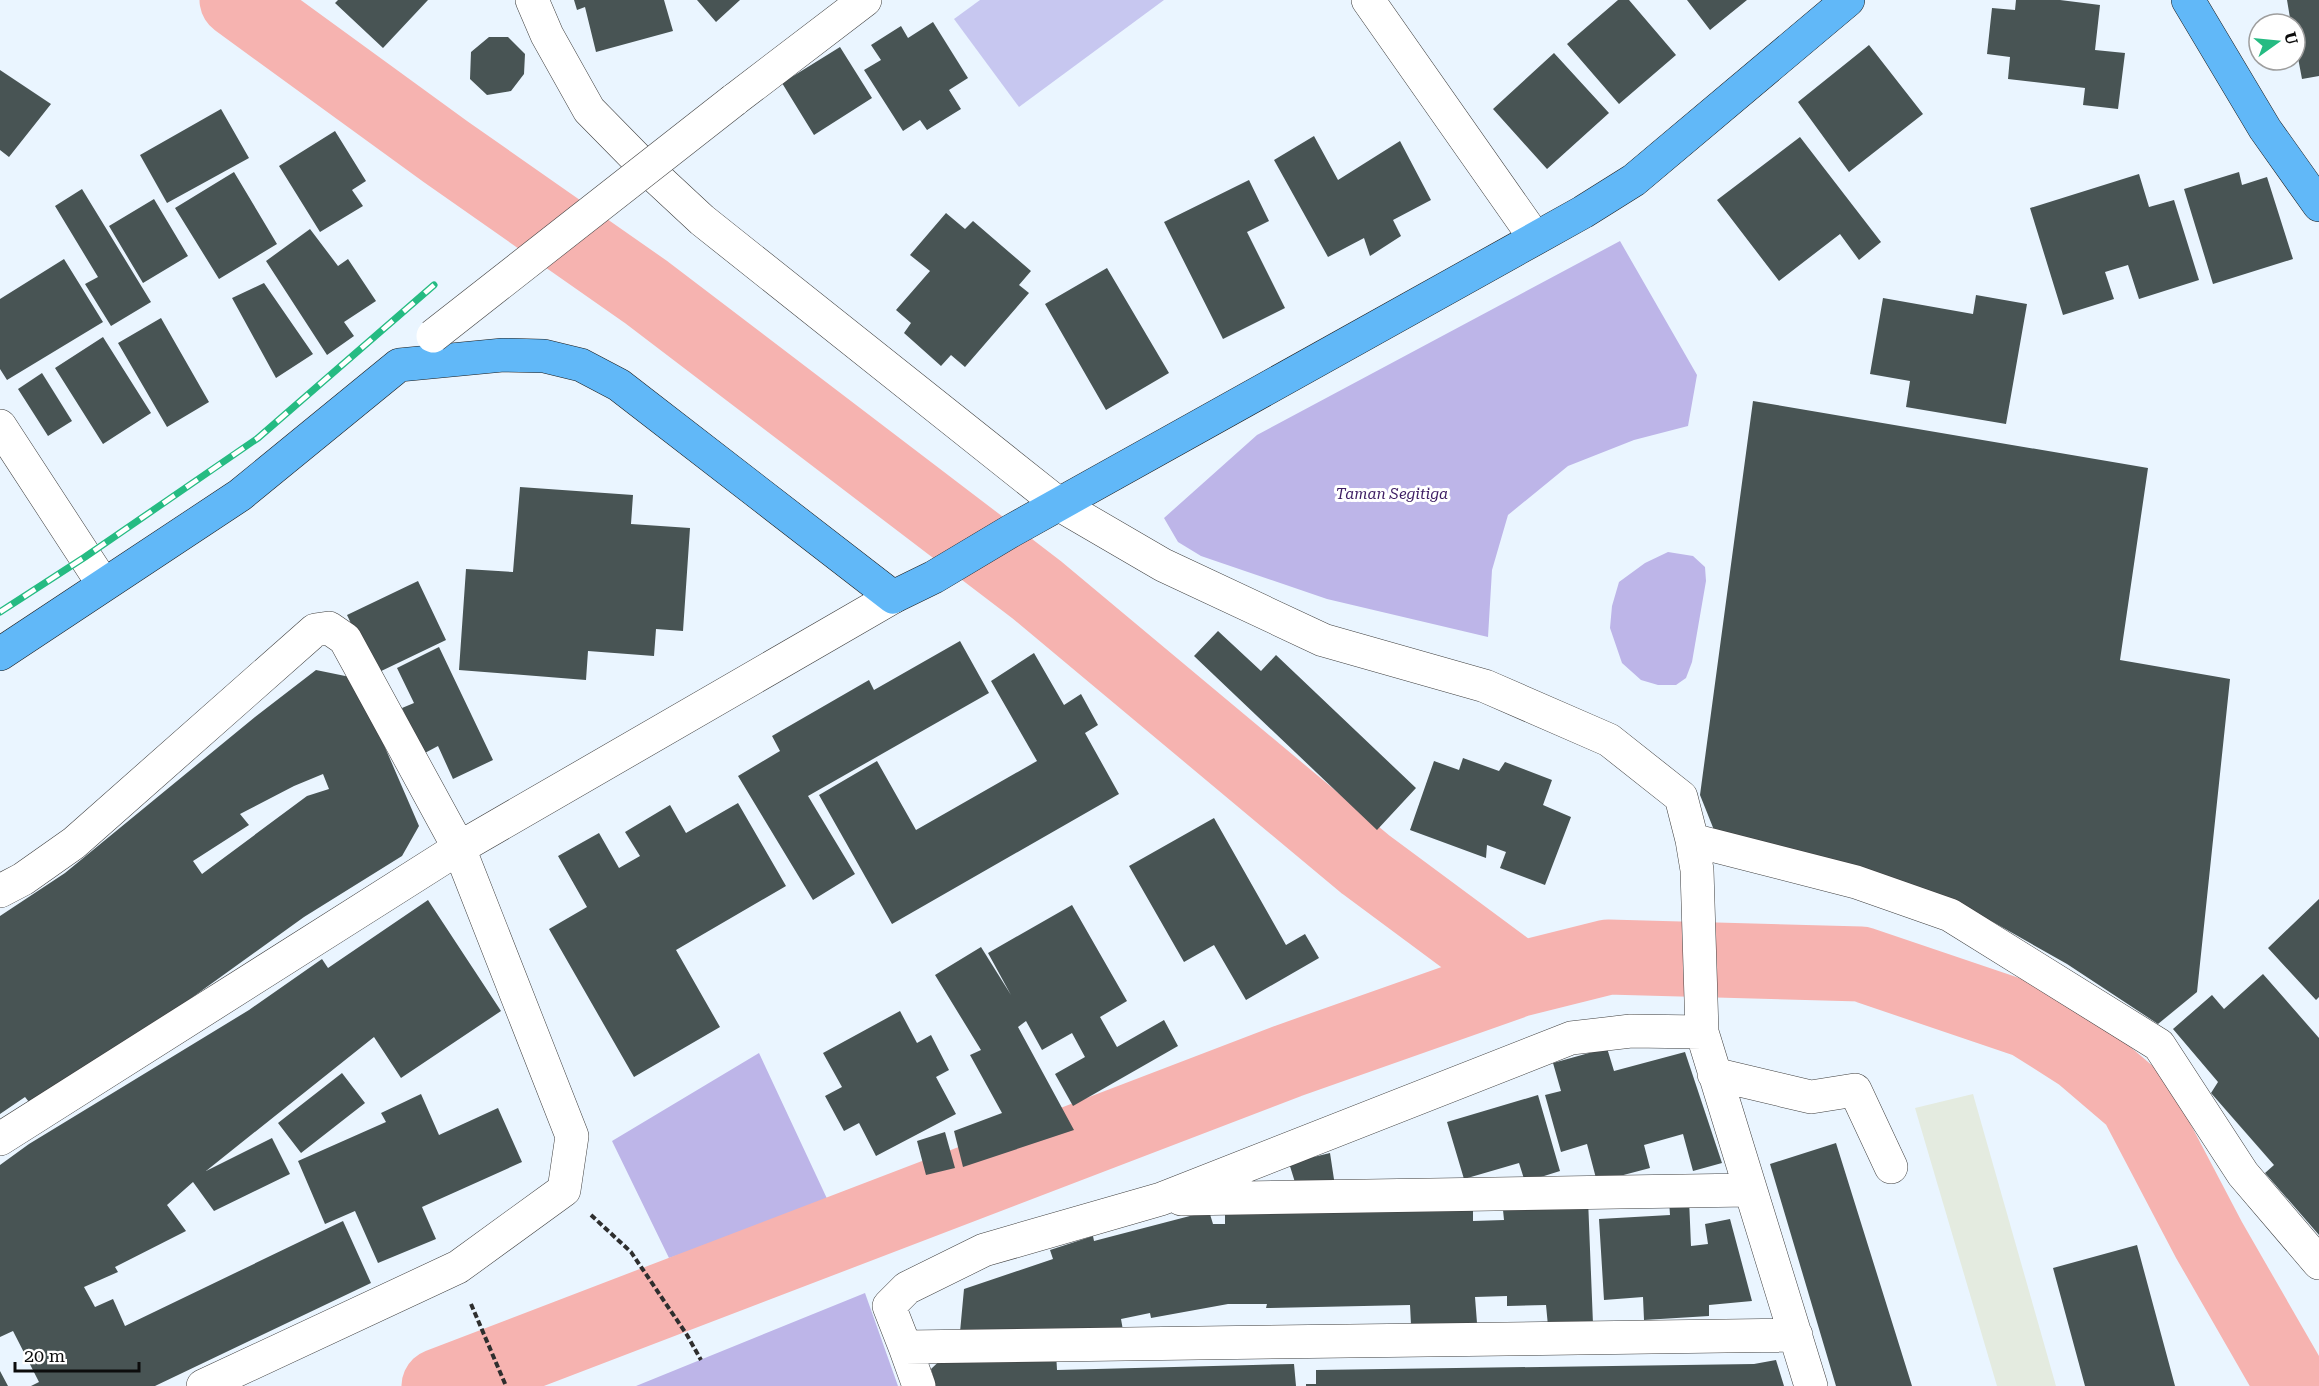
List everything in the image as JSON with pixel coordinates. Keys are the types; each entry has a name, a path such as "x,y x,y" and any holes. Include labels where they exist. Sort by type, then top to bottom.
{"main road":[{"path":"0,654 240,495 399,365 503,356 544,357 581,365 620,385 893,597 958,563 1011,531 1583,212 1634,180 1848,0"},
{"path":"2188,0 2265,129 2319,205"}],"street":[{"path":"532,0 547,35 589,110 645,167 702,220 1060,505 1163,565 1323,640 1485,686 1609,740 1681,797 1694,855 1701,1019 1714,1074 1811,1386"},
{"path":"399,365 734,100 865,0"},
{"path":"1368,0 1535,238"},
{"path":"0,426 103,584"},
{"path":"0,1139 459,848 893,597"},
{"path":"0,891 23,879 74,843 315,630 329,628 345,639 459,848 572,1136 564,1190 458,1267 203,1386"},
{"path":"1694,855 1856,882 1950,915 2159,1045 2243,1174 2319,1263"},
{"path":"919,1386 889,1306 907,1288 984,1250 1161,1199 1571,1038 1632,1031 1701,1019"},
{"path":"1714,1074 1811,1097 1855,1090 1891,1167"},
{"path":"1161,1199 1749,1190"},
{"path":"905,1347 1796,1335"}],"path":[{"path":"564,1190 631,1252 687,1335 701,1360"},
{"path":"478,1323 506,1386"}],"shaded area":[{"path":"980,0 1164,0 1019,107 954,19"},
{"path":"1973,1094 2056,1386 1997,1386 1915,1108"}],"green space":[{"name":"Taman Segitiga","path":"1620,241 1697,375 1688,426 1634,440 1568,466 1508,515 1492,570 1488,637 1327,599 1201,556 1178,542 1164,518 1257,435"},
{"path":"1668,552 1693,556 1705,567 1706,581 1692,662 1686,678 1676,685 1658,685 1641,680 1622,663 1610,628 1612,606 1619,582 1645,563"},
{"path":"759,1053 830,1205 669,1258 612,1141"},
{"path":"865,1293 898,1386 636,1386"}],"building":[{"path":"338,0 428,0 383,48 335,3"},
{"path":"574,0 664,0 673,31 596,52 585,7 577,10"},
{"path":"697,0 740,0 716,22"},
{"path":"1618,0 1629,0 1676,55 1619,104 1567,44"},
{"path":"1687,0 1747,0 1710,30"},
{"path":"2016,0 2060,0 2100,5 2095,50 2125,53 2118,109 2083,105 2085,88 2008,79 2010,57 1987,54 1992,8 2015,10"},
{"path":"2287,0 2319,0 2319,76 2302,79 2301,72 2307,72 2307,12 2289,12"},
{"path":"933,22 968,78 949,90 961,109 927,130 920,120 903,131 864,70 881,60 871,45 901,26 908,38"},
{"path":"489,37 508,37 525,54 524,74 511,91 487,95 470,79 471,52"},
{"path":"1869,45 1923,114 1849,172 1798,102"},
{"path":"840,47 872,98 814,135 782,83"},
{"path":"1554,53 1609,113 1547,169 1493,109"},
{"path":"0,70 51,104 9,157 0,150"},
{"path":"221,109 249,158 167,203 140,155"},
{"path":"335,131 366,181 352,190 363,206 320,232 279,166"},
{"path":"1314,136 1338,180 1400,141 1431,200 1393,220 1401,236 1370,256 1364,238 1328,257 1274,160"},
{"path":"1800,137 1881,242 1859,260 1840,234 1779,281 1717,200"},
{"path":"234,172 277,244 219,279 175,208"},
{"path":"2239,172 2242,185 2267,177 2293,259 2213,284 2184,189"},
{"path":"2139,174 2149,207 2174,200 2199,280 2139,299 2128,265 2105,272 2114,299 2063,315 2030,208"},
{"path":"1249,180 1269,221 1247,232 1285,308 1223,339 1164,222"},
{"path":"82,189 151,302 111,326 85,284 98,277 55,206"},
{"path":"154,199 188,256 143,283 109,226"},
{"path":"946,213 965,229 973,221 1031,271 1019,285 1029,293 965,367 951,355 941,366 904,333 911,323 896,310 930,271 910,255"},
{"path":"310,229 338,266 348,259 376,301 344,322 354,336 327,355 266,261"},
{"path":"64,259 103,322 7,380 0,369 0,299"},
{"path":"1107,268 1169,373 1106,410 1045,304"},
{"path":"264,283 313,354 276,378 232,298"},
{"path":"1976,295 2027,304 2006,424 1906,407 1910,381 1870,374 1883,298 1973,314"},
{"path":"161,318 209,402 167,427 118,343"},
{"path":"103,337 151,413 103,444 55,368"},
{"path":"42,373 72,421 48,436 18,389"},
{"path":"1753,401 2148,468 2120,660 2230,679 2197,992 2158,1024 2067,964 1993,922 1894,886 1716,835 1700,795"},
{"path":"520,487 633,495 631,524 690,528 683,631 656,629 654,656 588,651 586,680 459,670 466,569 513,572"},
{"path":"418,581 446,640 375,674 347,615"},
{"path":"1218,631 1261,671 1276,655 1416,788 1377,830 1194,656"},
{"path":"960,641 989,693 808,796 855,874 813,900 738,776 780,751 772,736 869,680 874,690"},
{"path":"439,647 493,760 453,779 438,746 423,754 402,708 414,703 397,668"},
{"path":"1034,653 1064,705 1081,694 1098,725 1085,733 1119,794 892,924 819,795 877,761 916,830 1037,761 991,681"},
{"path":"316,670 355,678 419,826 402,856 304,917 172,1012 29,1102 25,1097 0,1114 0,916 65,873 255,717","holes":["323,774 329,789 307,796 202,874 193,861 249,825 240,814"]},
{"path":"1463,758 1499,771 1505,762 1552,780 1543,805 1571,817 1545,885 1500,868 1506,852 1487,845 1486,858 1410,830 1434,761 1459,770"},
{"path":"738,803 786,886 676,950 720,1027 634,1077 549,929 587,907 558,856 599,833 619,868 640,856 625,832 670,805 686,833"},
{"path":"1214,818 1286,945 1305,934 1319,958 1246,1000 1214,945 1184,962 1129,866"},
{"path":"2319,899 2319,997 2316,1000 2268,948"},
{"path":"428,900 501,1011 401,1078 374,1037 206,1171 272,1138 290,1174 214,1211 193,1182 167,1205 186,1231 115,1267 118,1272 84,1287 95,1307 113,1299 125,1326 343,1221 371,1283 155,1386 31,1386 39,1382 13,1331 0,1337 0,1165 29,1144 249,1010 322,959 328,968"},
{"path":"1072,905 1127,1001 1100,1017 1117,1047 1164,1020 1178,1046 1073,1106 1055,1074 1085,1057 1072,1033 1042,1050 1026,1021 1018,1027 1074,1130 963,1167 954,1131 1002,1113 970,1055 981,1050 935,975 981,947 1011,995 988,953"},
{"path":"2263,974 2319,1038 2319,1235 2265,1173 2274,1165 2211,1093 2218,1082 2173,1029 2212,995 2224,1009"},
{"path":"900,1011 917,1043 931,1035 949,1070 936,1077 956,1114 876,1156 859,1123 844,1131 825,1096 842,1087 823,1053"},
{"path":"1607,1048 1614,1071 1685,1052 1722,1163 1693,1171 1683,1134 1644,1145 1650,1168 1597,1182 1587,1144 1561,1152 1545,1095 1561,1091 1553,1063"},
{"path":"342,1073 365,1103 301,1153 278,1123"},
{"path":"421,1094 439,1135 498,1108 522,1162 422,1207 436,1239 378,1263 355,1211 325,1224 298,1161 386,1122 381,1113"},
{"path":"1538,1095 1560,1171 1525,1182 1519,1163 1464,1179 1447,1122"},
{"path":"945,1132 955,1168 926,1175 917,1141"},
{"path":"1836,1143 1912,1386 1836,1386 1770,1164"},
{"path":"1330,1153 1335,1186 1298,1192 1289,1163"},
{"path":"1588,1199 1593,1324 1548,1326 1546,1305 1507,1306 1507,1296 1475,1297 1477,1323 1411,1325 1410,1305 1266,1308 1267,1304 1228,1304 1151,1318 1150,1313 1121,1319 1124,1336 960,1332 964,1289 1053,1259 1050,1250 1093,1236 1094,1241 1209,1211 1213,1224 1225,1224 1225,1213 1473,1200 1473,1221 1504,1220 1503,1210"},
{"path":"1689,1199 1691,1246 1708,1244 1705,1224 1730,1219 1752,1301 1709,1305 1709,1316 1644,1320 1643,1297 1604,1300 1599,1219 1670,1215 1669,1200"},
{"path":"2137,1245 2175,1386 2085,1386 2053,1268"},
{"path":"1056,1352 1057,1370 1294,1364 1296,1386 936,1386 931,1369 948,1353"},
{"path":"1776,1360 1784,1386 1306,1386 1306,1384 1316,1384 1316,1370 1754,1364"},
{"path":"0,1371 8,1386 0,1386"}],"waterway":[{"path":"237,0 446,152 646,292 1037,590 1365,864 1520,979"},
{"path":"439,1386 1288,1061 1520,979 1608,957 1861,964 2029,1021 2081,1054 2136,1101 2209,1240 2293,1386"}],"railway":[{"path":"0,612 85,557 258,438 434,285"}]}
